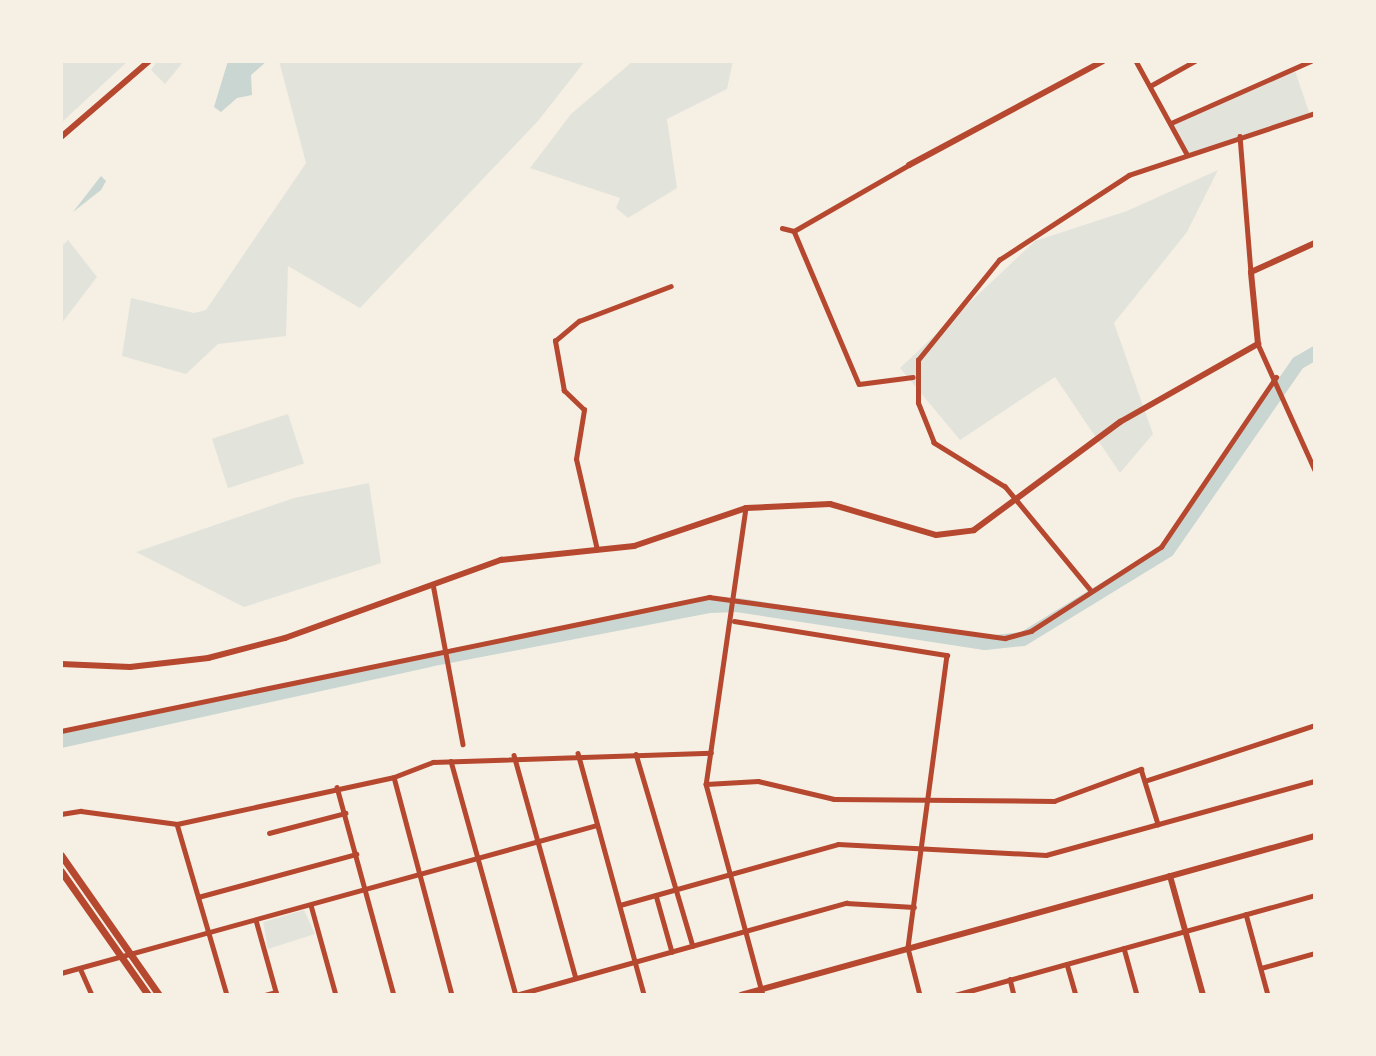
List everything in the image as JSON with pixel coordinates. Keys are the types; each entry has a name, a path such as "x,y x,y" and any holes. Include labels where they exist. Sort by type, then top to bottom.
{"main road":[{"path":"61,855 159,995"},
{"path":"61,871 148,995"}],"street":[{"path":"61,137 149,61"},
{"path":"782,228 794,231 909,165 1103,61"},
{"path":"1136,61 1186,154"},
{"path":"1150,86 1195,61"},
{"path":"1171,123 1311,61"},
{"path":"1090,590 1018,500 934,443 913,377 918,360 999,260 1129,174 1315,113"},
{"path":"1240,136 1258,344 1287,398 1315,470"},
{"path":"794,231 859,384 913,377"},
{"path":"1251,272 1315,243"},
{"path":"597,552 576,459 583,404 564,391 555,341 579,321 671,286"},
{"path":"61,664 130,667 208,658 501,560 597,552 658,539 746,508 830,504 953,535 981,526 1120,422 1258,344"},
{"path":"61,731 709,597 737,598 1005,638 1031,631 1090,590 1161,547 1276,377"},
{"path":"746,508 734,621 706,784 762,992"},
{"path":"433,583 463,744"},
{"path":"734,621 947,655 908,948 920,995"},
{"path":"1145,781 1315,725"},
{"path":"61,814 81,811 177,824 337,787 394,777 451,761 514,755 711,753"},
{"path":"578,754 645,995"},
{"path":"636,754 693,946"},
{"path":"514,755 576,978"},
{"path":"451,761 516,995 845,903 914,907"},
{"path":"706,784 758,781 834,799 1054,801 1141,769 1158,824"},
{"path":"394,777 452,995"},
{"path":"620,905 838,844 1046,855 1315,781"},
{"path":"337,787 394,995"},
{"path":"269,833 345,813"},
{"path":"177,824 227,995"},
{"path":"61,974 597,825"},
{"path":"741,995 762,992 908,948 1315,836"},
{"path":"198,897 356,854"},
{"path":"1170,876 1203,995"},
{"path":"656,895 672,952"},
{"path":"955,995 1315,895"},
{"path":"311,905 336,995"},
{"path":"1247,914 1268,995"},
{"path":"257,920 277,993 265,995"},
{"path":"1124,948 1137,995"},
{"path":"1261,968 1315,953"},
{"path":"1067,964 1076,995"},
{"path":"80,968 92,995"},
{"path":"1010,979 1014,995"}],"shaded area":[{"path":"61,61 128,61 61,123"},
{"path":"157,61 184,61 165,84 151,70"},
{"path":"228,61 267,61 251,75 252,95 237,98 221,112 214,107"},
{"path":"279,61 585,61 538,121 360,308 288,266 286,336 218,344 186,374 122,356 131,298 194,313 206,310 306,163"},
{"path":"633,61 733,61 727,89 667,119 677,188 628,218 616,208 620,198 530,168 571,114"},
{"path":"1294,68 1310,115 1187,154 1171,123"},
{"path":"1218,170 1187,232 1114,323 1153,434 1120,473 1055,377 960,440 900,368 1035,241 1127,211"},
{"path":"101,176 106,181 101,190 73,212"},
{"path":"68,240 97,277 61,324 61,247"},
{"path":"288,414 304,463 228,488 212,439"},
{"path":"369,483 381,563 244,607 136,552 294,498"},
{"path":"304,910 315,934 268,949 263,922"}],"waterway":[{"path":"61,741 429,660 709,606 737,605 985,643 1023,639 1168,550 1298,363 1315,353"}]}
